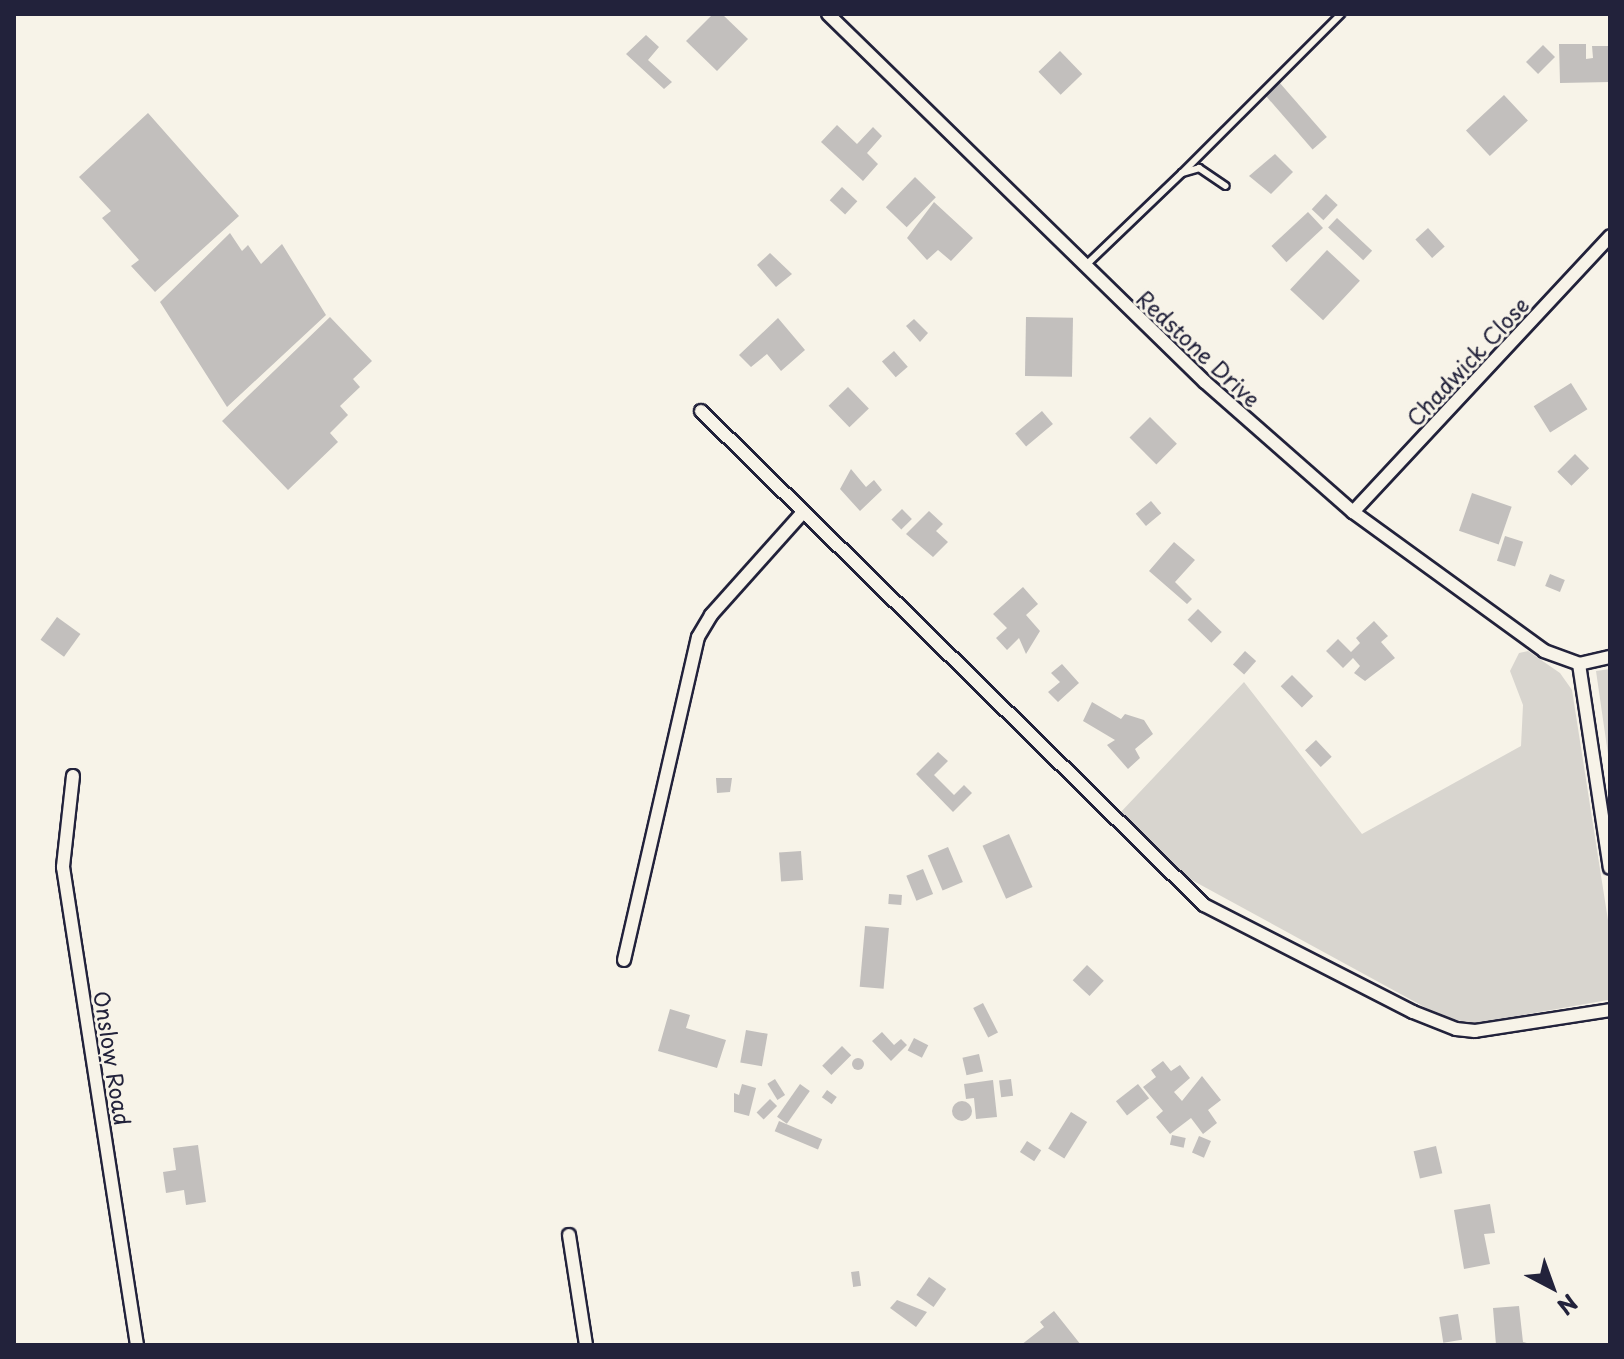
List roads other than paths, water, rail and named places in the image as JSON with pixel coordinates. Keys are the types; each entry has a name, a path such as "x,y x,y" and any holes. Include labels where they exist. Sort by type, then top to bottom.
{"street":[{"name":"Redstone Drive","path":"828,14 1205,382 1353,512 1519,637 1579,664"},
{"name":"Chadwick Close","path":"1353,512 1610,236"},
{"path":"701,411 1204,905 1413,1012 1456,1029 1475,1031 1610,1010"},
{"path":"624,960 698,637 711,615 803,512"},
{"path":"1610,657 1579,664 1610,868"},
{"name":"Onslow Road","path":"73,776 63,867 137,1345"},
{"path":"569,1235 586,1345"}],"lane":[{"path":"1085,266 1341,14"},
{"path":"1182,173 1199,168 1226,186"}]}
